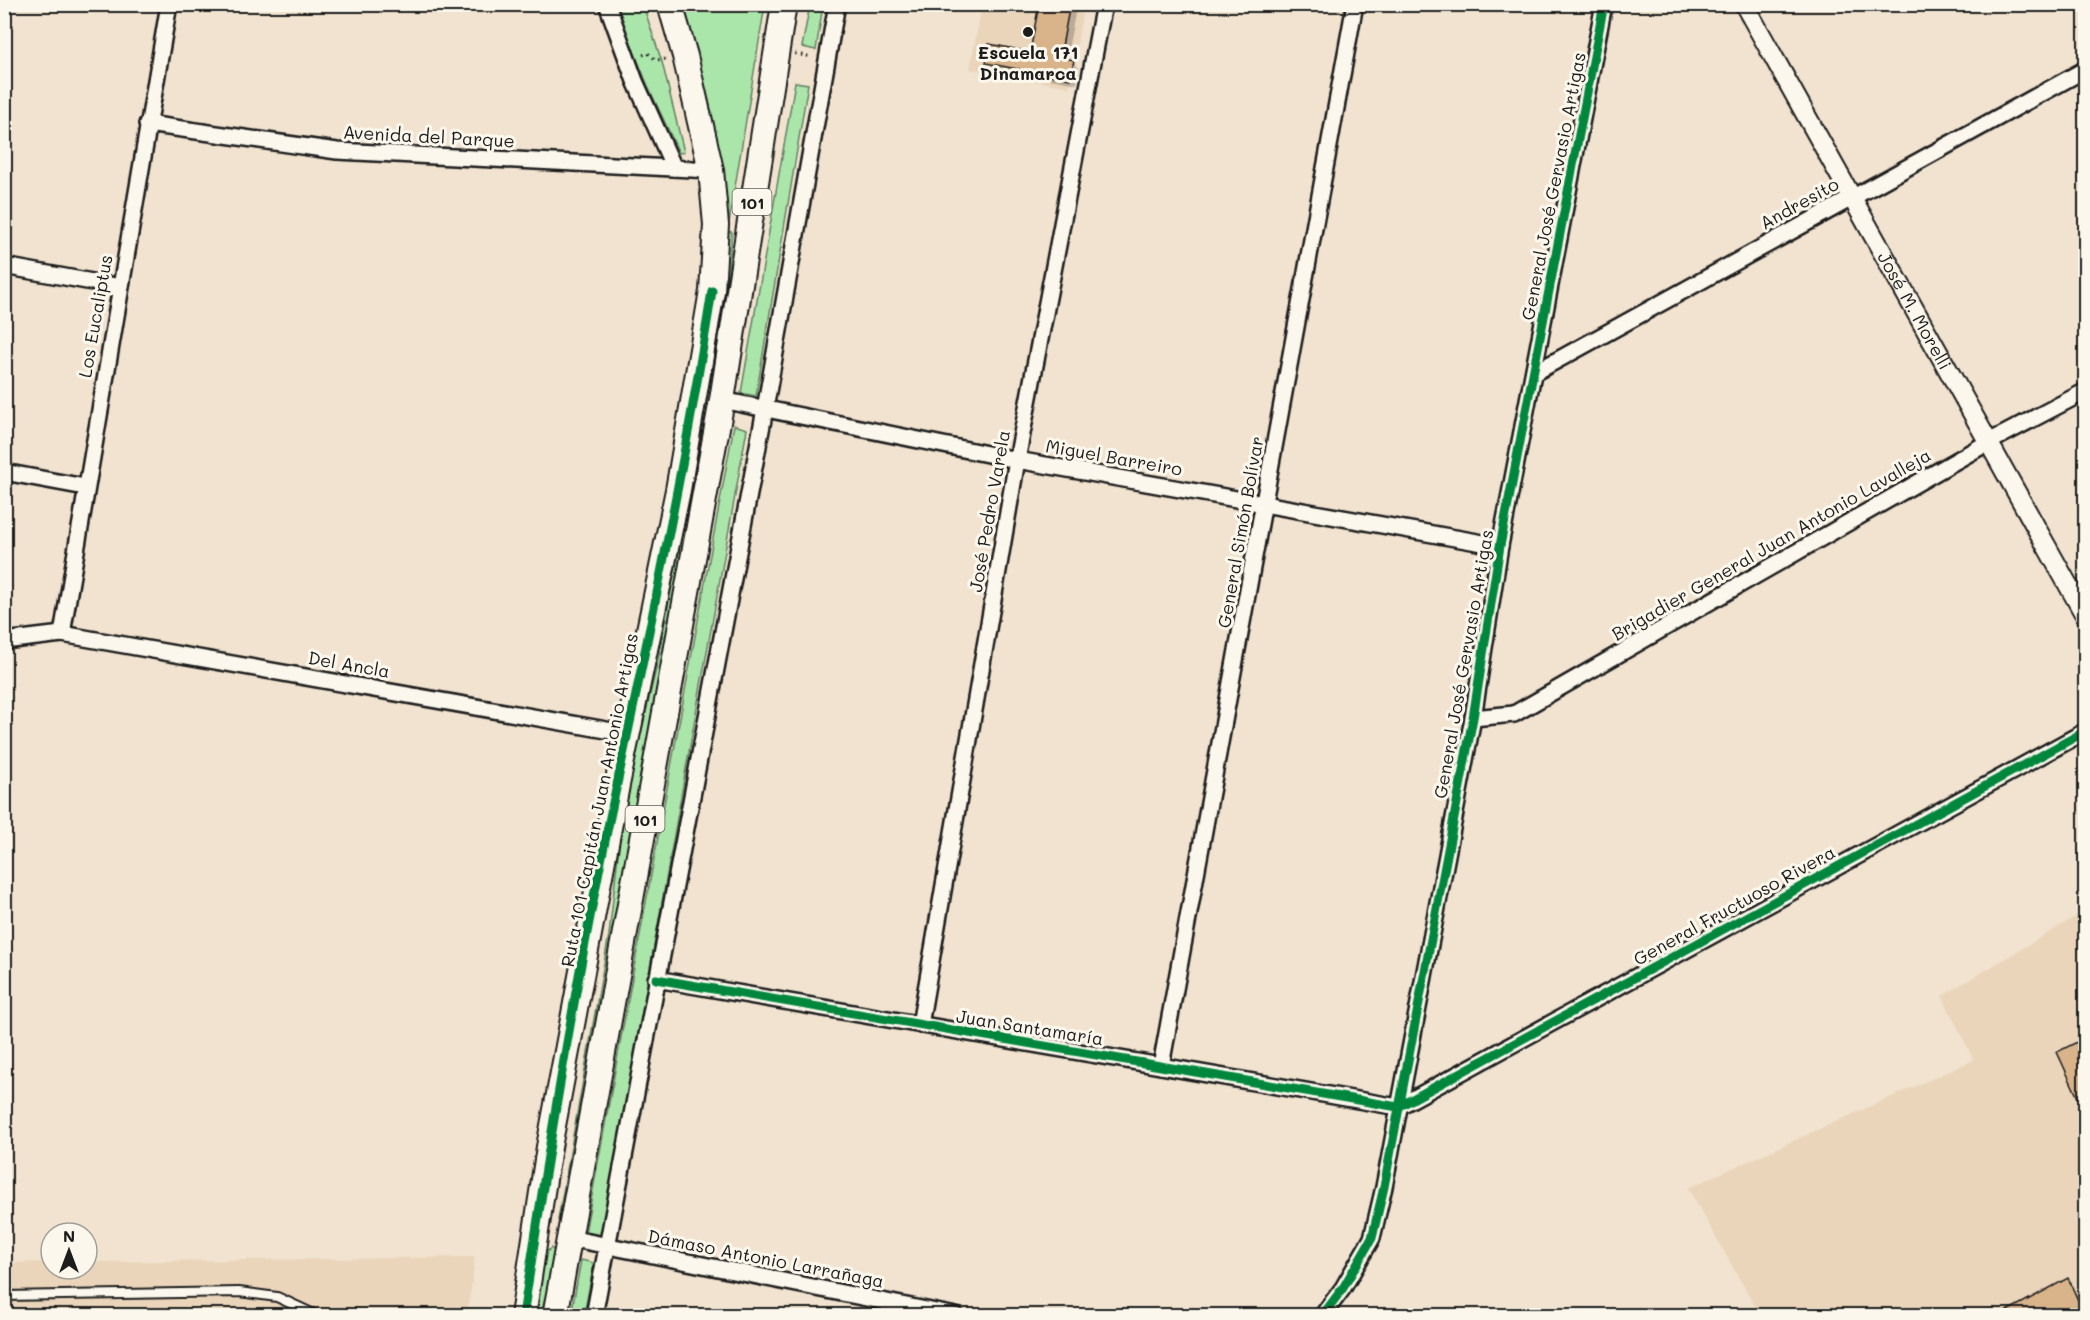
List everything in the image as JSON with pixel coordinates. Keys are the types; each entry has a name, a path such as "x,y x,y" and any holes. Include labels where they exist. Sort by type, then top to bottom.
{"highway":[{"name":"Ruta 101 Capitán Juan Antonio Artigas","path":"523,1316 549,1147 628,734 689,436 712,291 716,225 711,170 685,56 670,4"},
{"name":"101","path":"555,1316 722,400 784,4"}],"street":[{"name":"Los Eucaliptus","path":"62,634 169,4"},
{"path":"607,4 628,62 674,168"},
{"path":"594,1316 765,409 837,4"},
{"name":"José Pedro Varela","path":"920,1025 1017,460 1104,4"},
{"name":"General Simón Bolívar","path":"1161,1066 1355,4"},
{"name":"General José Gervasio Artigas","path":"1322,1316 1343,1288 1372,1238 1384,1187 1473,718 1500,546 1604,4"},
{"name":"José M. Morelli","path":"1744,4 2085,617"},
{"name":"Andresito","path":"1534,373 2085,69"},
{"name":"Avenida del Parque","path":"147,124 337,151 711,170"},
{"path":"4,266 120,287"},
{"name":"Brigadier General Juan Antonio Lavalleja","path":"1473,718 1514,714 1987,443 2085,391"},
{"name":"Miguel Barreiro","path":"722,400 1017,460 1500,546"},
{"path":"4,472 85,488"},
{"name":"Del Ancla","path":"4,642 62,634 628,734"},
{"name":"General Fructuoso Rivera","path":"1398,1107 2085,731"},
{"name":"Juan Santamaría","path":"656,979 1398,1107"},
{"name":"Dámaso Antonio Larrañaga","path":"569,1239 956,1316"}],"lane":[{"path":"4,1296 239,1292 277,1297 318,1316"}],"path":[{"path":"776,49 827,61"},
{"path":"628,62 648,53 656,60 685,56"}],"shaded area":[{"name":"Escuela 171 Dinamarca","path":"982,5 1084,5 1069,87 970,69"},
{"path":"2085,911 2085,1315 1760,1315 1688,1188 1974,1060 1942,996"},
{"path":"475,1257 467,1316 5,1315 4,1263 39,1262 39,1281 99,1281 99,1262"}],"green space":[{"path":"810,4 823,5 816,50 802,47"},
{"path":"615,5 643,5 662,62 684,152 679,153 648,86"},
{"path":"684,5 765,5 728,229 718,144"},
{"path":"795,82 808,84 756,396 741,393"},
{"path":"727,231 732,232 721,339 562,1221 558,1220 609,935 623,811 658,660 718,338"},
{"path":"734,425 747,429 602,1236 585,1233"},
{"path":"551,1248 555,1252 544,1315 533,1316 543,1255"},
{"path":"581,1260 594,1263 584,1315 571,1315"}],"building":[{"path":"1039,4 1070,4 1060,57 1074,60 1070,79 986,63 989,44 1030,52"},
{"path":"2085,1038 2085,1113 2057,1052"},
{"path":"2068,1278 2085,1316 1998,1316"}],"cycle path":[{"path":"1322,1316 1343,1288 1372,1238 1384,1187 1473,718 1500,546 1604,4"},
{"path":"523,1316 578,983 603,850 668,538 712,291"},
{"path":"656,979 1398,1107 2086,731"}],"place":[{"name":"Escuela 171 Dinamarca","path":"1028,32"}]}
